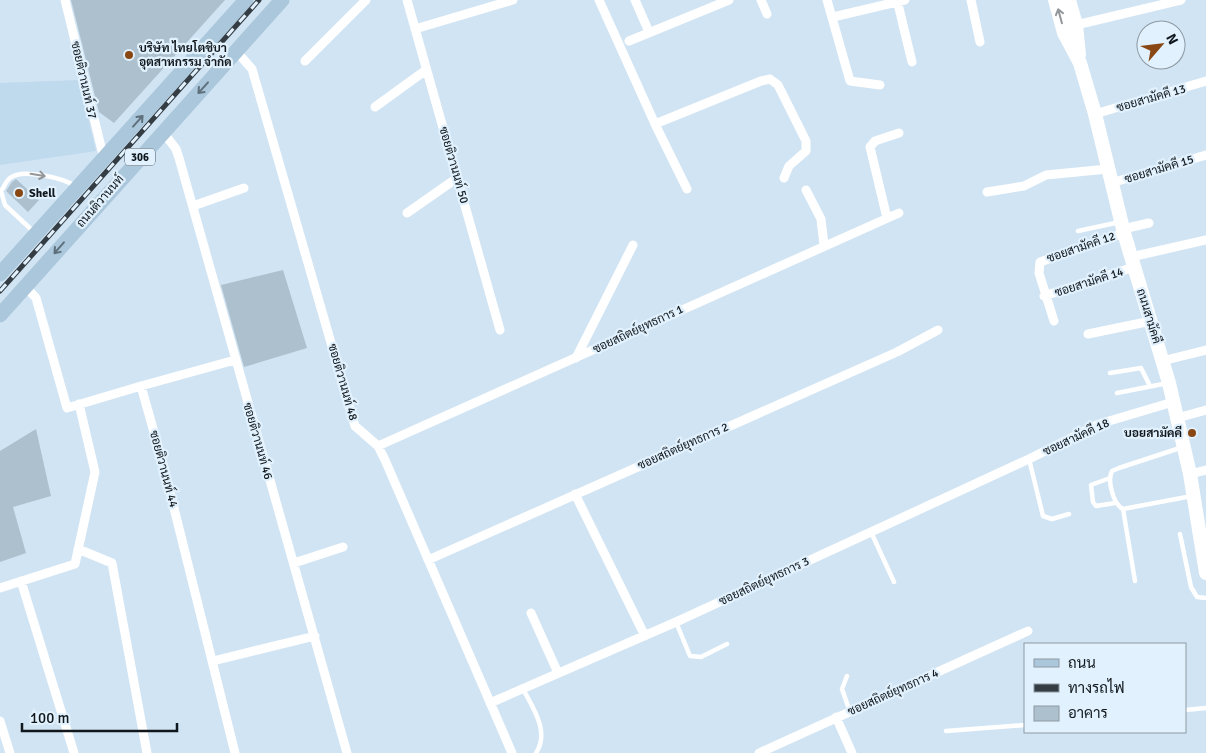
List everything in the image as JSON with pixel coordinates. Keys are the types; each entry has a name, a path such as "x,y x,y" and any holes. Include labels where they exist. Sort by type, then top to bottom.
{"main road":[{"name":"ถนนติวานนท์","path":"0,274 246,0"},
{"name":"ถนนติวานนท์","path":"0,315 282,0"},
{"name":"ถนนสามัคคี","path":"1055,0 1064,33 1080,63"},
{"name":"ถนนสามัคคี","path":"1069,0 1076,25 1080,63 1095,114 1123,228 1169,383 1190,474 1193,496 1202,523 1206,572"},
{"path":"120,140 139,158"}],"street":[{"name":"ซอยติวานนท์ 37","path":"65,0 104,159"},
{"path":"305,61 366,0"},
{"name":"ซอยติวานนท์ 50","path":"407,0 500,330"},
{"path":"415,29 512,0"},
{"path":"599,0 655,124 687,189"},
{"path":"635,0 649,32"},
{"path":"700,0 704,9"},
{"path":"629,40 729,0"},
{"path":"761,0 767,14"},
{"path":"827,0 850,81 880,85"},
{"path":"971,0 980,42"},
{"path":"1076,25 1180,0"},
{"path":"833,17 900,1 912,62"},
{"name":"ซอยติวานนท์ 48","path":"236,51 252,69 355,426 378,446 512,753"},
{"path":"375,108 426,70"},
{"path":"655,124 761,81 770,80 778,85 806,141 806,151 789,166 784,178"},
{"name":"ซอยสามัคคี 13","path":"1095,114 1206,81"},
{"name":"ซอยติวานนท์ 46","path":"163,132 176,149 193,206 347,753"},
{"path":"887,218 870,147 874,141 899,133"},
{"name":"ซอยสามัคคี 15","path":"1112,184 1206,155"},
{"path":"987,192 1024,186 1046,175 1108,169"},
{"path":"407,213 457,178"},
{"path":"193,206 244,188"},
{"path":"806,190 821,219 824,245"},
{"name":"ซอยสถิตย์ยุทธการ 1","path":"378,446 899,213"},
{"path":"1123,228 1150,223"},
{"name":"ซอยสามัคคี 12","path":"1054,321 1044,296 1039,274 1040,262 1123,228"},
{"name":"ซอยสามัคคี 14","path":"1044,296 1132,262 1206,240"},
{"path":"576,358 633,245"},
{"path":"25,286 36,298 67,408 235,360"},
{"path":"1088,334 1151,321"},
{"name":"ซอยสถิตย์ยุทธการ 2","path":"428,560 897,352 938,330"},
{"path":"1162,361 1206,350"},
{"name":"ซอยติวานนท์ 44","path":"141,386 163,464 235,753"},
{"name":"ซอยสามัคคี 18","path":"1032,457 1105,422 1173,402"},
{"path":"0,588 75,564 95,472 79,404"},
{"path":"1177,418 1206,410"},
{"name":"ซอยสถิตย์ยุทธการ 3","path":"490,703 676,622 1032,457"},
{"path":"1190,474 1206,470"},
{"path":"575,494 645,636"},
{"path":"294,563 343,547"},
{"path":"78,549 112,563 147,753"},
{"path":"22,581 74,753"},
{"path":"531,613 558,673"},
{"name":"ซอยสถิตย์ยุทธการ 4","path":"759,753 1028,631"},
{"path":"213,661 315,636"},
{"path":"836,717 852,753"},
{"path":"0,721 10,753"}],"lane":[{"path":"36,234 3,206 2,191 9,178 23,172 57,178 78,188"},
{"path":"1078,231 1123,228"},
{"path":"1110,373 1141,368 1150,386"},
{"path":"1117,393 1169,383"},
{"path":"1135,581 1122,509 1116,503 1110,478 1112,472 1184,447"},
{"path":"1032,457 1043,516 1052,519 1069,514"},
{"path":"1110,478 1091,485 1093,502 1096,506 1100,507 1116,503"},
{"path":"1122,509 1193,496"},
{"path":"871,532 894,582"},
{"path":"1180,534 1191,587 1197,597 1206,598"},
{"path":"676,622 690,656 701,657 728,644"},
{"path":"847,676 842,689 850,712"},
{"path":"523,688 541,725 542,733 536,753"},
{"path":"1186,710 1206,708"},
{"path":"946,731 1024,725"}],"shaded area":[{"path":"79,80 96,151 0,165 0,83"}],"building":[{"name":"บริษัท ไทยโตชิบา อุตสาหกรรม จำกัด","path":"71,0 225,0 114,123 99,112"},
{"name":"Shell","path":"16,179 39,200 28,212 6,191"},
{"path":"283,270 307,348 244,367 221,285"},
{"path":"36,429 51,496 13,507 26,553 0,562 0,451"}],"railway":[{"path":"0,291 259,0"}],"place":[{"name":"บริษัท ไทยโตชิบา อุตสาหกรรม จำกัด","path":"129,55"},
{"name":"Shell","path":"19,193"},
{"name":"บอยสามัคคี","path":"1192,433"}]}
